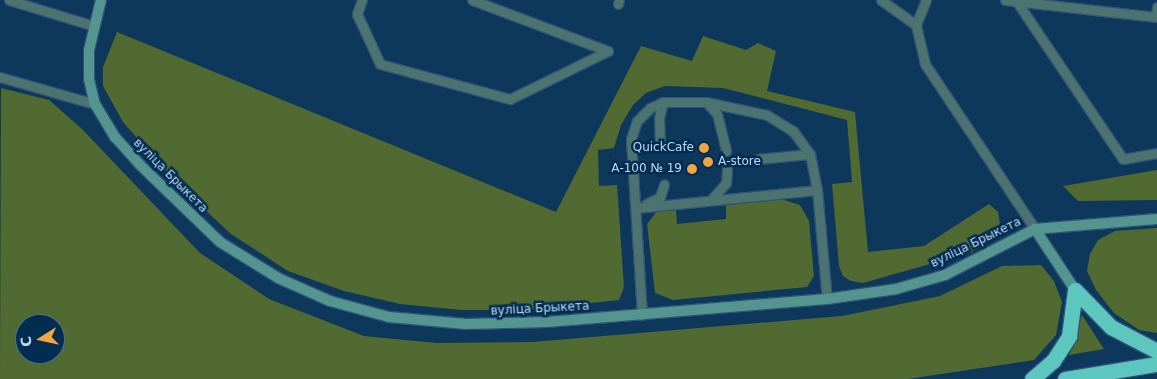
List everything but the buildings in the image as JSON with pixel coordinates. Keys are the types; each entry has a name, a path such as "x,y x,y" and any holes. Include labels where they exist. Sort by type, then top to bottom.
{"highway":[{"path":"1076,290 1111,327 1157,351"},
{"path":"1032,379 1053,361 1069,336 1076,290"},
{"path":"1065,379 1157,364"}],"street":[{"name":"вуліца Брыкета","path":"101,0 94,26 89,78 95,104 115,137 139,164 220,242 278,278 330,301 389,317 466,324 547,322 827,298 896,289 945,275 1035,229 1157,219"},
{"path":"1035,229 1076,290"}],"lane":[{"path":"9,0 94,26"},
{"path":"362,0 357,14 380,64 510,99 608,52 472,0"},
{"path":"880,0 916,25"},
{"path":"926,0 916,25 925,64 1035,229"},
{"path":"1004,0 1156,19 1157,7"},
{"path":"1017,2 1123,159 1157,153"},
{"path":"0,71 4,77 95,104"},
{"path":"660,145 659,118 663,102"},
{"path":"642,314 632,139 637,121 650,108 663,102 706,102 767,115 793,131 810,154 817,190 827,298"},
{"path":"706,102 717,114 726,151"},
{"path":"757,159 810,154"},
{"path":"711,200 726,183 728,167"},
{"path":"636,208 660,197 664,185"},
{"path":"636,208 817,190"}],"green space":[{"path":"117,32 556,212 641,46 692,61 703,36 746,50 758,43 776,51 767,91 855,112 868,252 924,246 989,204 998,212 1000,224 991,240 972,252 863,283 851,281 843,276 839,266 832,184 852,182 847,120 723,88 665,86 646,93 633,105 621,125 614,148 598,150 599,186 617,185 624,287 619,300 528,310 462,310 400,304 344,291 288,271 231,234 178,185 123,122 103,86 103,67"},
{"path":"1,88 49,100 82,129 200,253 269,299 364,336 436,343 532,342 842,316 940,296 1002,266 1041,265 1054,281 1062,302 1056,335 1034,360 908,379 0,379"},
{"path":"1157,170 1157,200 1078,201 1063,186"},
{"path":"781,199 800,205 809,221 814,276 807,287 673,300 655,293 647,224 658,210 676,209 677,224 726,219 726,204"},
{"path":"1157,228 1157,333 1139,330 1114,313 1096,290 1087,271 1090,254 1098,240 1115,231"},
{"path":"1082,315 1104,349 1069,355"}],"place":[{"name":"QuickCafe","path":"704,148"},
{"name":"А-store","path":"708,162"},
{"name":"А-100 № 19","path":"692,169"}]}
